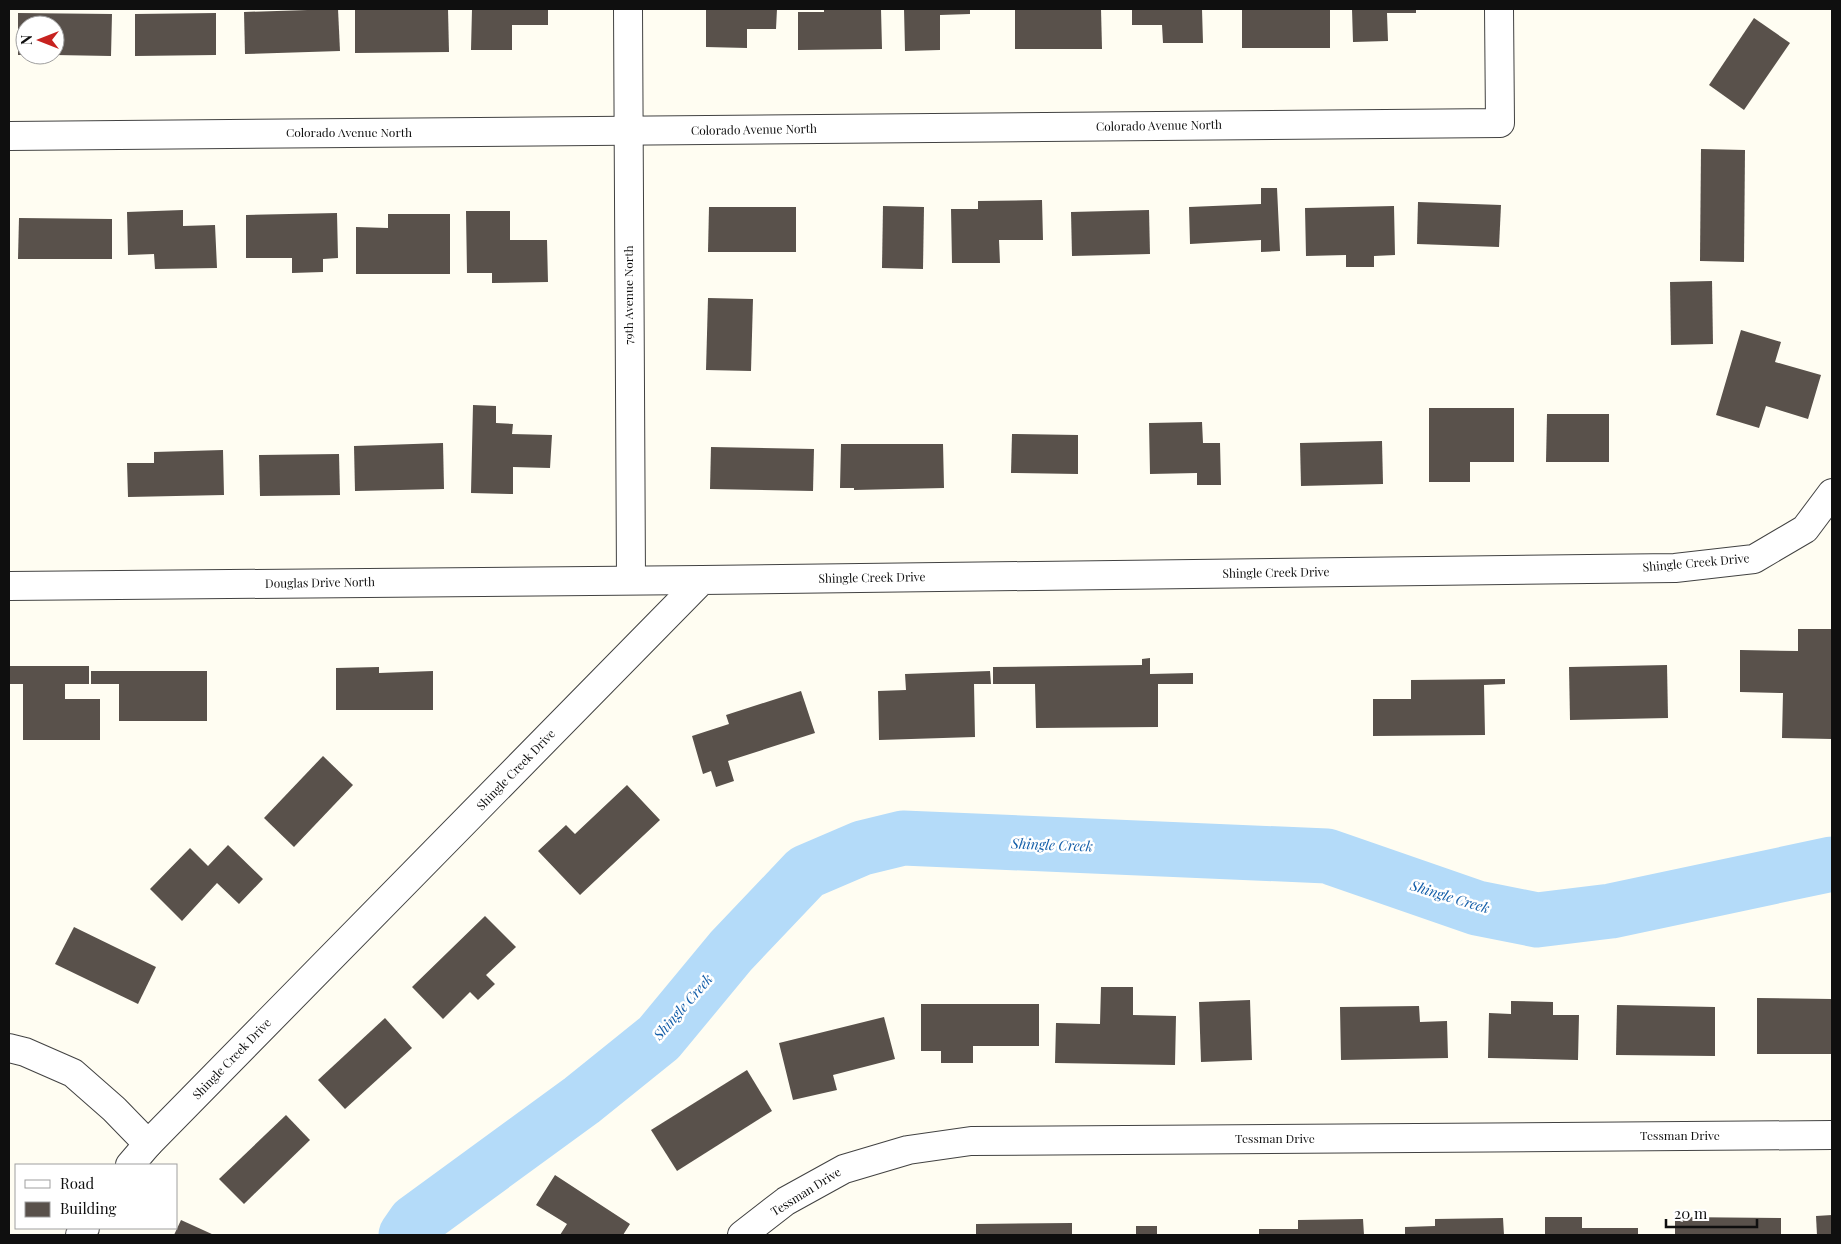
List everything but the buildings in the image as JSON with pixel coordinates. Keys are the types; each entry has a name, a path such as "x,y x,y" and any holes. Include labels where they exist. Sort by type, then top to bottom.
{"street":[{"name":"79th Avenue North","path":"628,9 631,580"},
{"name":"Colorado Avenue North","path":"9,136 1500,123 1499,9"},
{"name":"Shingle Creek Drive","path":"131,1164 148,1144 702,580 1675,568 1754,559 1805,529 1832,493"},
{"name":"Douglas Drive North","path":"9,586 702,580"},
{"path":"9,1048 25,1052 73,1073 114,1109 148,1144"},
{"name":"Tessman Drive","path":"742,1235 786,1201 844,1169 908,1150 971,1142 1832,1135"}],"waterway":[{"name":"Shingle Creek","path":"406,1235 415,1222 582,1100 659,1038 731,951 806,872 862,848 903,838 1327,856 1477,908 1537,920 1611,911 1832,864"}]}
